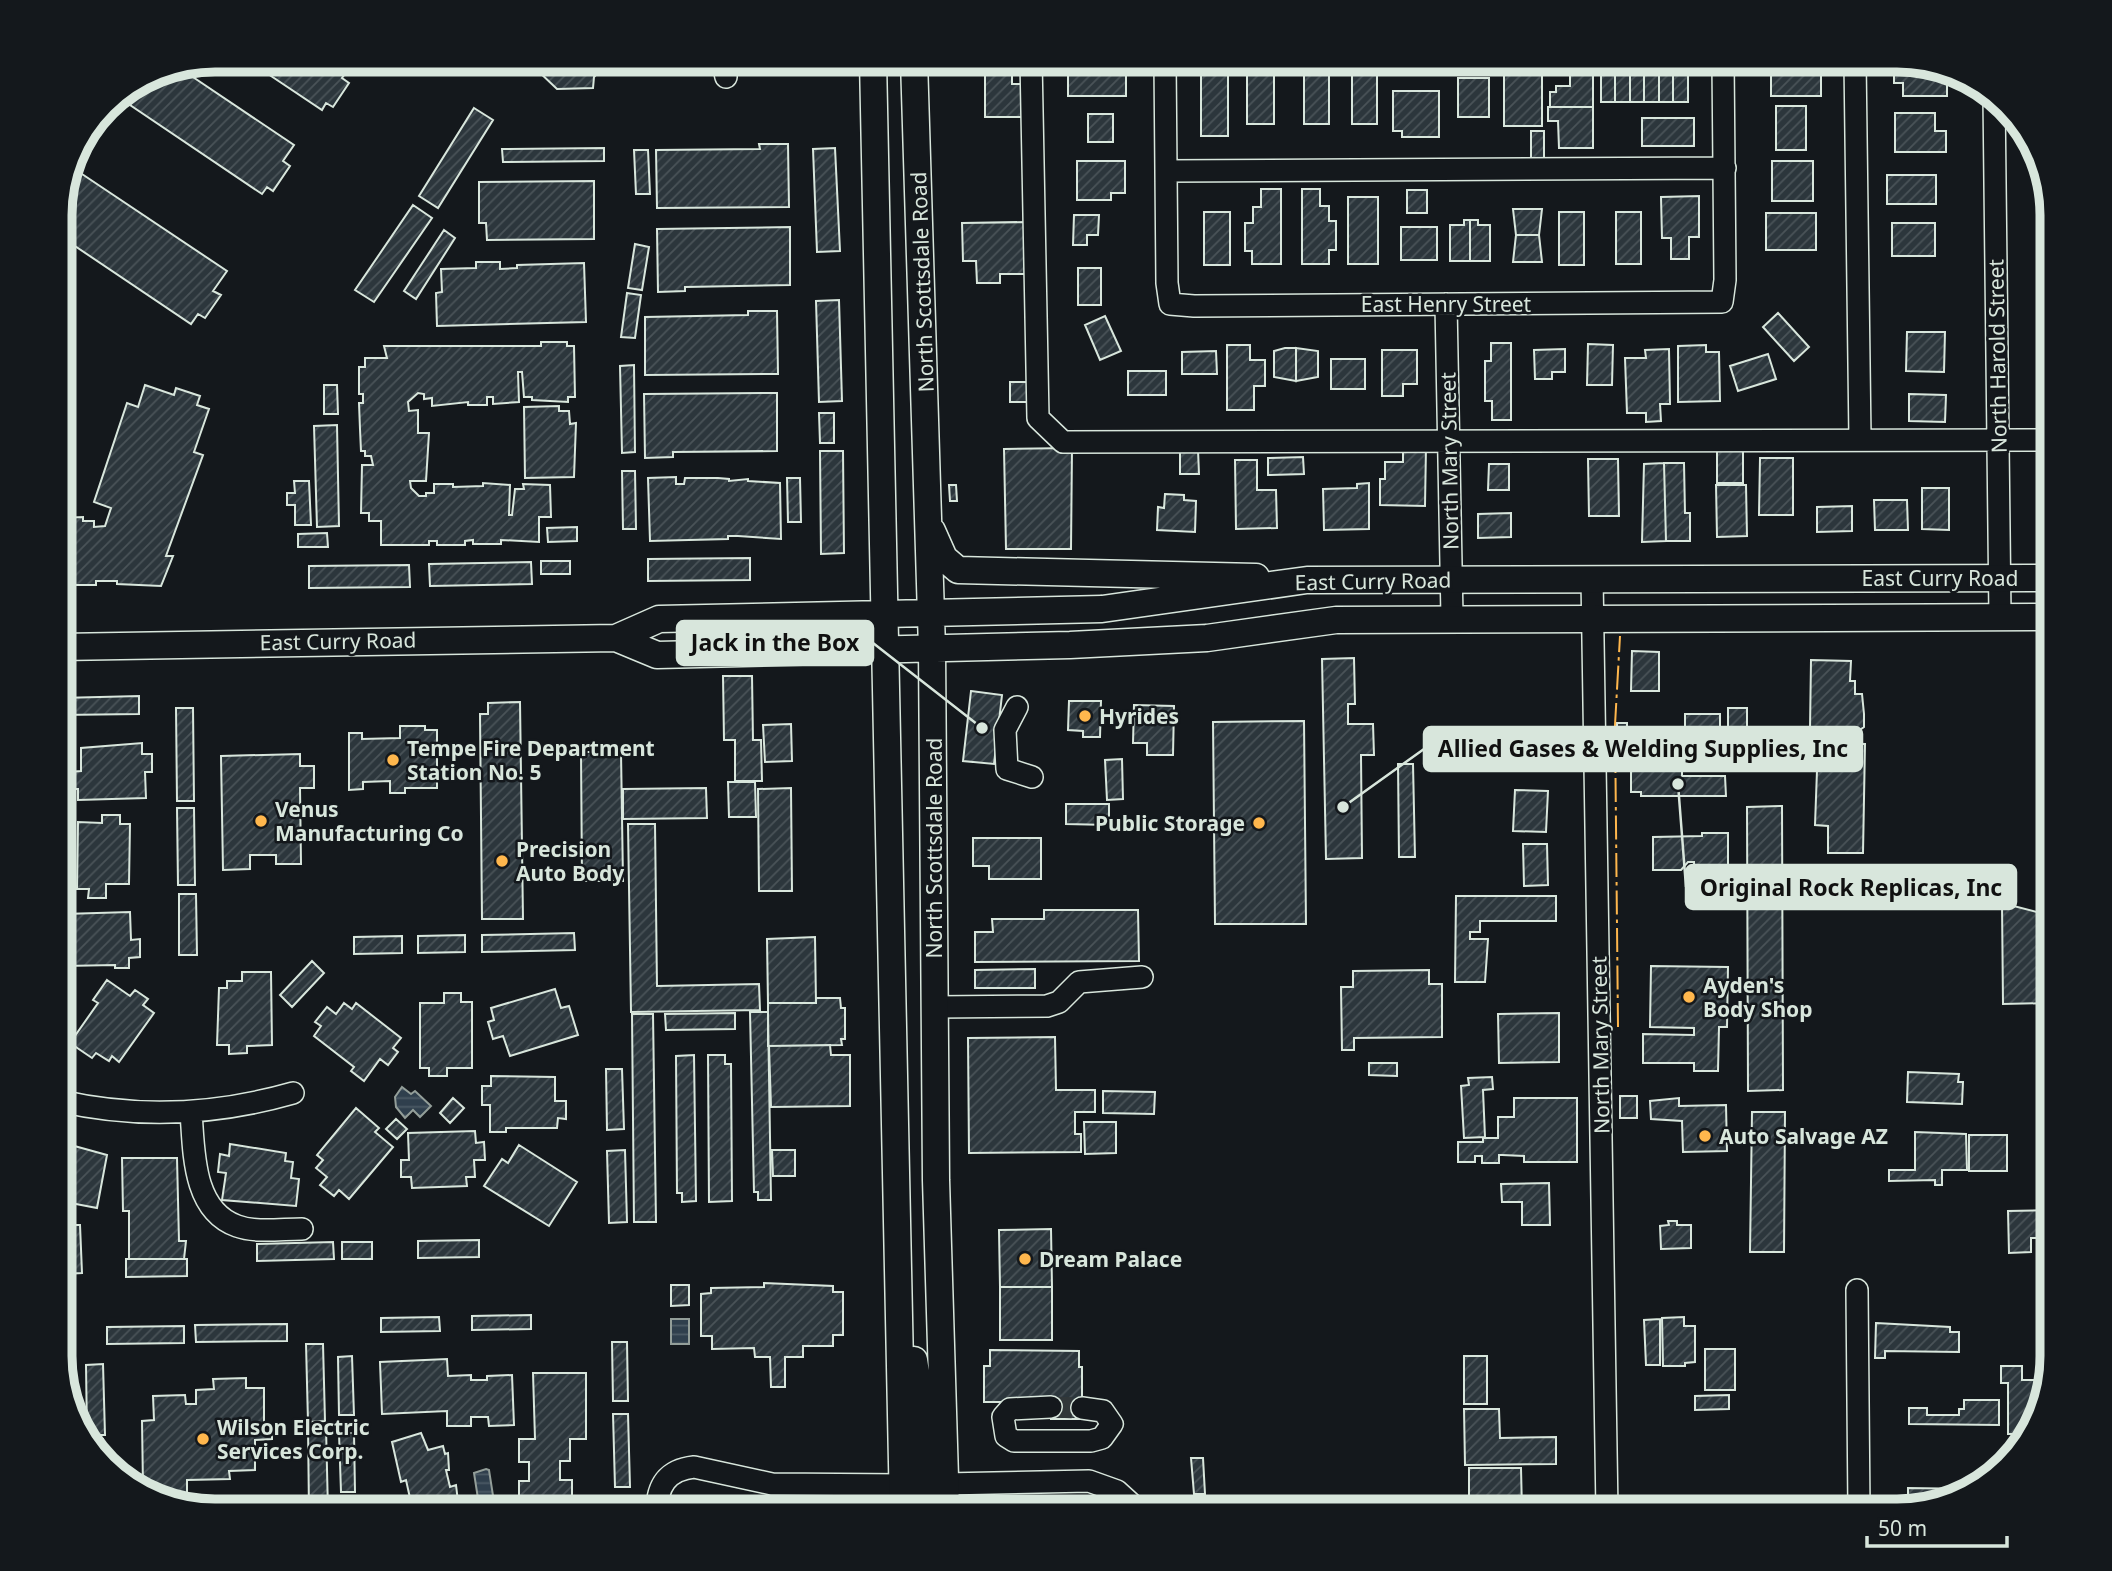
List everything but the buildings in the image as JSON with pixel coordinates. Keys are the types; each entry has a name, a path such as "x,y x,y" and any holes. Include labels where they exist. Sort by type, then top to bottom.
{"main road":[{"name":"North Scottsdale Road","path":"873,72 903,1498"},
{"name":"North Scottsdale Road","path":"914,72 932,649 936,1180 946,1499"},
{"path":"929,524 944,558 958,570 1189,573 1307,580"},
{"name":"East Curry Road","path":"72,647 616,638 659,619 1102,609 1307,580 2040,578"},
{"name":"East Curry Road","path":"616,638 657,655 932,649 1207,638 1336,620 1452,617 2040,617"},
{"path":"899,1300 912,1340 921,1405 924,1469 933,1482 945,1484"},
{"path":"903,1498 918,1488 922,1499"}],"street":[{"path":"1031,72 1038,418 1063,442 2040,440"},
{"path":"1165,72 1166,172 1725,168 1723,72"},
{"path":"1855,72 1860,439"},
{"name":"North Harold Street","path":"1994,110 2000,617"},
{"name":"East Henry Street","path":"1166,172 1170,304 1194,306 1721,302 1725,281 1725,168"},
{"name":"North Mary Street","path":"1446,304 1452,617"},
{"name":"North Mary Street","path":"1592,578 1607,1499"},
{"path":"1017,707 1005,730 1007,769 1032,777"},
{"path":"936,1007 1047,1006 1059,1002 1079,982 1142,978"},
{"path":"72,1103 125,1112 191,1112 254,1104 293,1093"},
{"path":"191,1112 197,1180 206,1200 234,1226 248,1229 302,1229"},
{"path":"1857,1290 1859,1499"},
{"path":"1051,1407 1010,1409 1003,1417 1006,1436 1014,1441 1091,1441 1102,1438 1112,1424 1104,1411 1082,1408"},
{"path":"657,1499 663,1482 682,1468 694,1467 780,1485 903,1498"},
{"path":"945,1484 1089,1481 1117,1491 1126,1499"}],"water":[{"path":"402,1087 411,1094 415,1091 431,1106 420,1117 413,1110 405,1118 396,1107 395,1097"},
{"path":"671,1319 689,1319 689,1344 671,1344"},
{"path":"489,1470 494,1499 478,1499 474,1473"}],"tunnel":[{"path":"1051,1407 1082,1408"}],"power":[{"path":"1618,1027 1615,725 1620,636"}],"place":[{"name":"Hyrides","path":"1085,716"},
{"name":"Jack in the Box","path":"982,728"},
{"name":"Tempe Fire Department Station No. 5","path":"393,760"},
{"name":"Original Rock Replicas, Inc","path":"1678,784"},
{"name":"Allied Gases & Welding Supplies, Inc","path":"1343,807"},
{"name":"Venus Manufacturing Co","path":"261,821"},
{"name":"Public Storage","path":"1259,823"},
{"name":"Precision Auto Body","path":"502,861"},
{"name":"Ayden's Body Shop","path":"1689,997"},
{"name":"Auto Salvage AZ","path":"1705,1136"},
{"name":"Dream Palace","path":"1025,1259"},
{"name":"Wilson Electric Services Corp.","path":"203,1439"}]}
